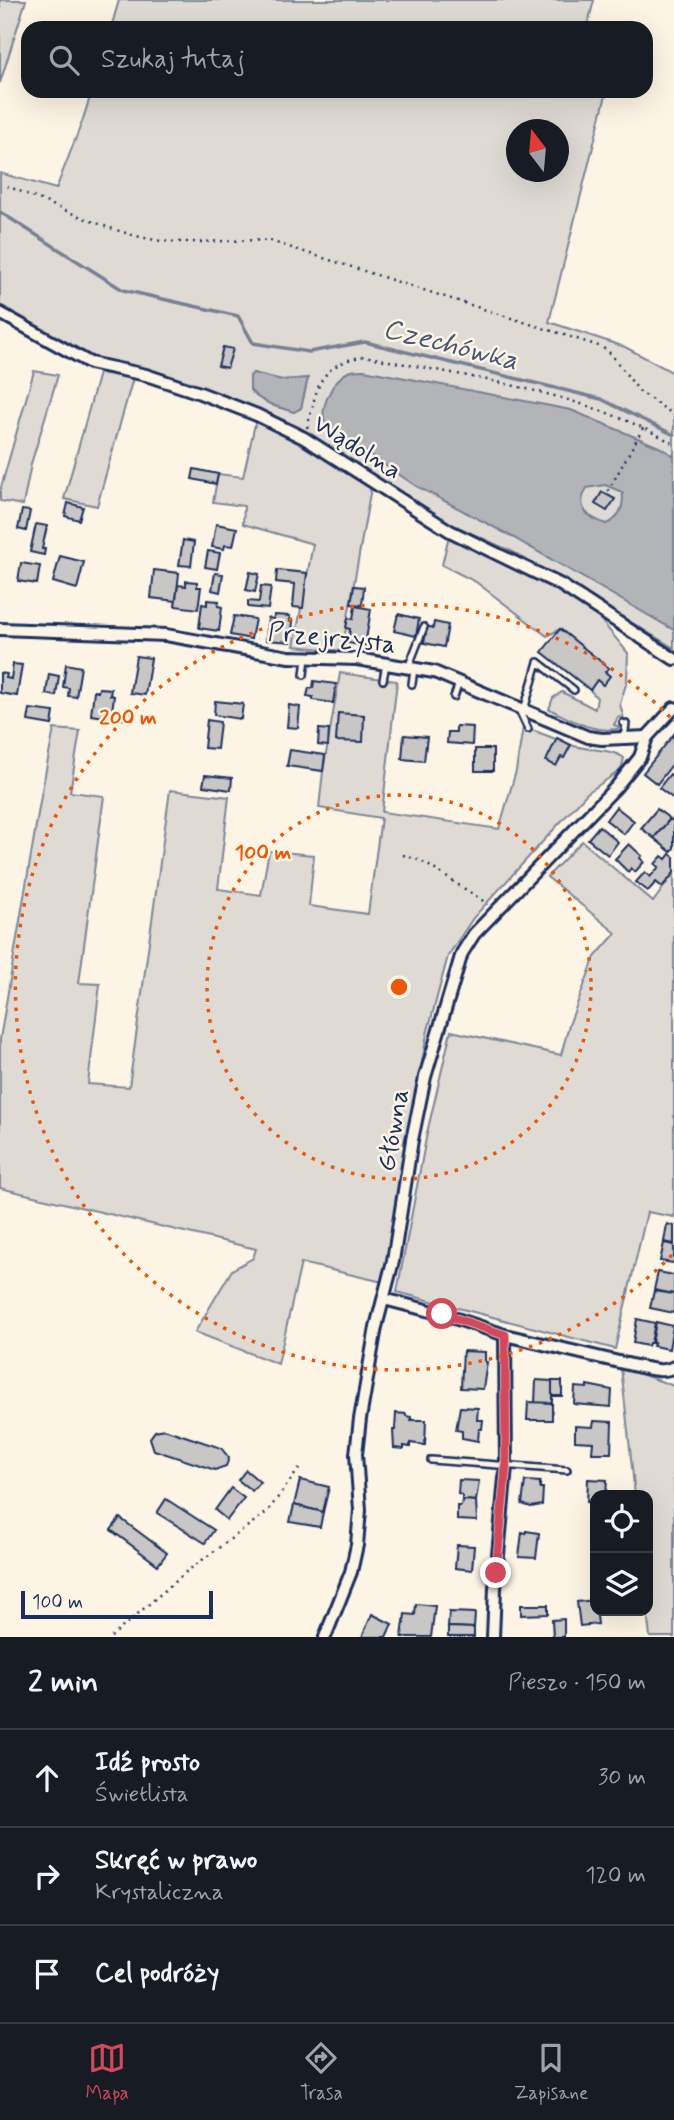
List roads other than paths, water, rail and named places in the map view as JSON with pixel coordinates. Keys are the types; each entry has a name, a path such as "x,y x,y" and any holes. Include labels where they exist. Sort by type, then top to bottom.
{"street":[{"name":"Wądolna","path":"0,313 90,363 146,375 200,393 257,415 304,438 450,531 561,585 674,659"},
{"name":"Przejrzysta","path":"0,629 166,635 289,657 357,659 411,668 433,672 588,737 647,737"},
{"name":"Główna","path":"325,1637 351,1572 357,1545 360,1510 356,1454 360,1419 393,1261 425,1077 463,953 474,934 616,787 639,757 647,737 674,708"},
{"path":"384,1299 442,1314 505,1335 654,1370 669,1370 674,1367"},
{"path":"493,1637 506,1467 505,1335"}],"lane":[{"path":"412,684 411,668 424,627"},
{"path":"304,675 306,658"},
{"path":"528,729 521,709 538,662 574,690"},
{"path":"383,680 386,664"},
{"path":"454,698 459,683"},
{"path":"623,723 626,724 624,738"},
{"path":"431,1460 567,1470"}],"waterway":[{"name":"Czechówka","path":"0,212 123,290 238,316 253,343 309,352 365,342 601,399 674,435"}]}
